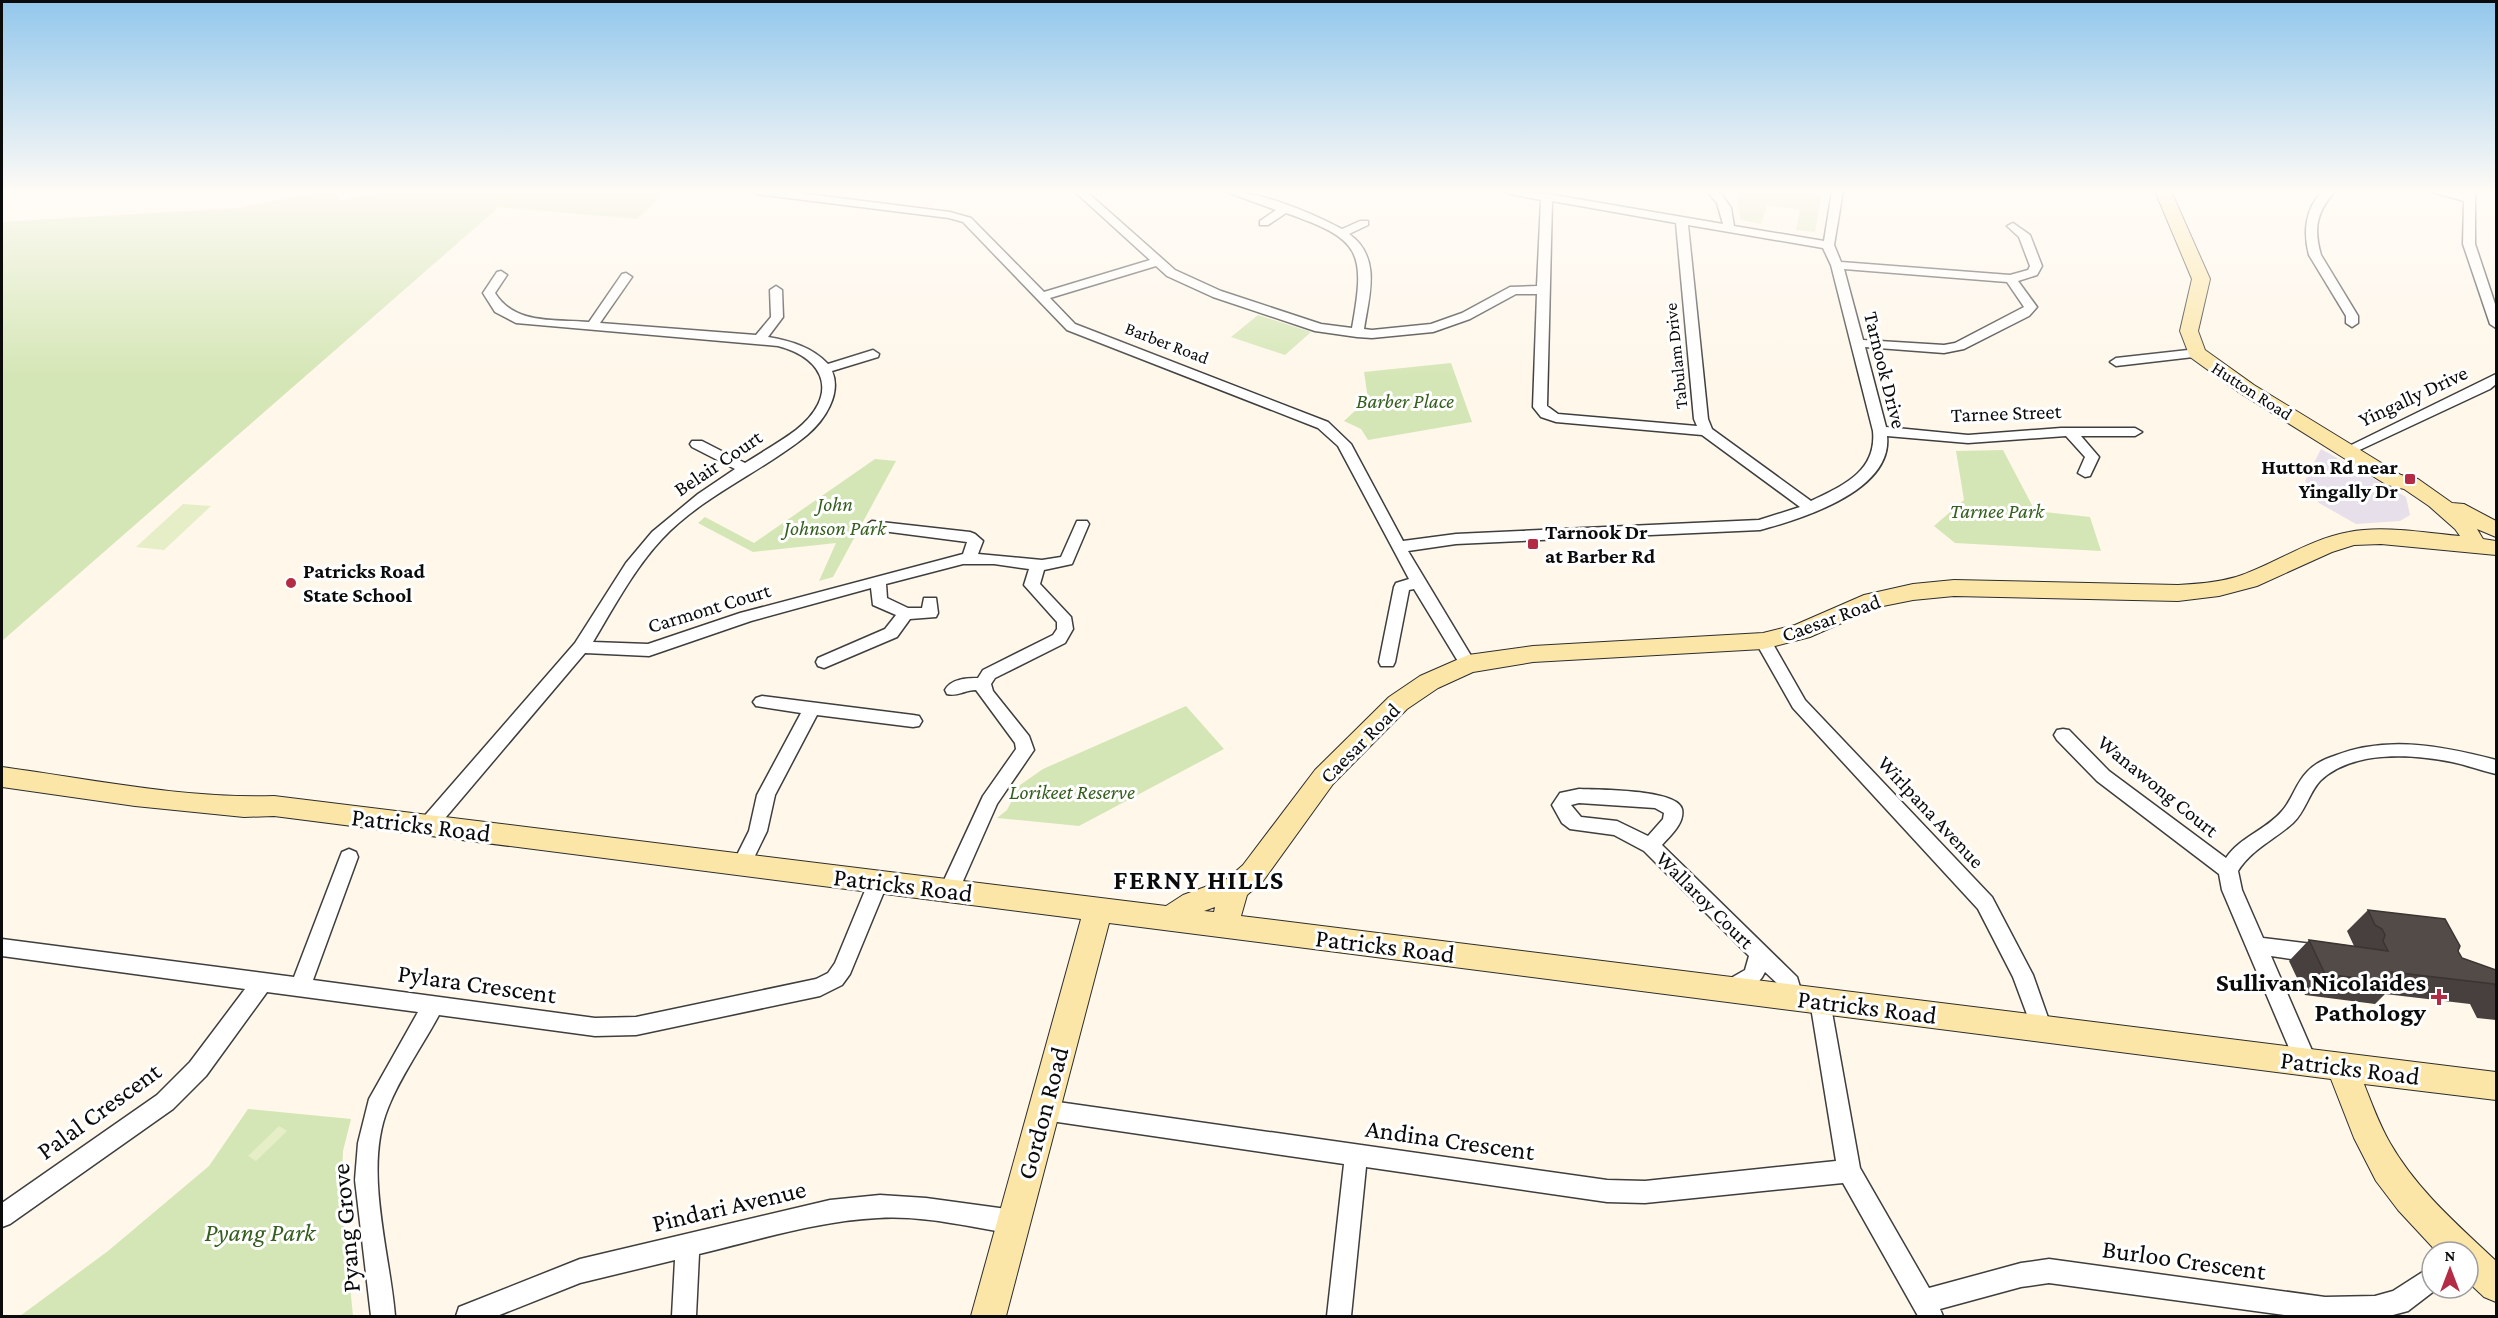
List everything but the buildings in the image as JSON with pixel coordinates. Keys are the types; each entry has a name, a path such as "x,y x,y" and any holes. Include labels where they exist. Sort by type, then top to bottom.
{"street":[{"name":"Barber Road","path":"999,253 1071,327 1323,425 1344,444 1398,547 1468,664"},
{"path":"1147,253 1181,279 1217,294 1319,328 1357,333 1386,333 1433,328 1466,316 1514,290 1543,290"},
{"path":"1357,333 1365,270 1361,253"},
{"path":"1544,253 1539,398 1540,407 1546,414 1566,419 1706,431"},
{"name":"Tabulam Drive","path":"1685,253 1701,419 1706,431 1718,442 1810,507"},
{"name":"Tarnook Drive","path":"1398,547 1456,539 1760,525 1794,515 1854,486 1869,472 1881,442 1880,431 1837,265 1831,253"},
{"path":"1837,265 2011,279 2033,272 2037,266 2031,253"},
{"name":"Hutton Road","path":"2190,253 2201,279 2189,331 2198,353 2247,389 2394,480 2401,487 2453,514 2476,539"},
{"path":"2314,253 2352,316 2352,323"},
{"path":"2472,253 2496,324"},
{"path":"1041,297 1157,262"},
{"path":"501,275 489,293 499,309 520,320 760,339 803,350 825,369 873,354"},
{"path":"592,326 626,277"},
{"path":"1857,343 1944,348 1959,346 2025,313 2031,307 2011,279"},
{"path":"760,339 777,317 776,290"},
{"path":"2116,362 2198,353"},
{"name":"Belair Court","path":"428,825 581,646 651,542 703,497 802,432 818,417 828,397 829,381 825,369"},
{"name":"Yingally Drive","path":"2346,451 2485,386 2496,378"},
{"name":"Tarnee Street","path":"1880,431 1968,439 2070,432 2135,432"},
{"path":"2070,432 2092,458 2085,473"},
{"path":"697,444 746,469"},
{"path":"2418,529 2427,520 2429,513 2427,499"},
{"path":"2427,499 2496,530"},
{"path":"949,891 989,801 1024,750 1023,741 985,693 983,684 989,674 1059,639 1065,629 1065,621 1032,585 1033,577 1038,567 1056,565 1067,560 1082,524"},
{"path":"872,526 970,537 975,541 969,558"},
{"name":"Caesar Road","path":"2382,536 2394,531 2418,529 2476,539"},
{"name":"Caesar Road","path":"1233,926 1232,898 1324,777 1398,702 1429,682 1468,664 1533,654 1763,641 1802,631 1872,601 1913,592 1954,588 2178,593 2210,590 2257,578 2313,550 2347,539 2382,536 2476,539"},
{"name":"Carmont Court","path":"581,646 649,650 746,617 846,588 969,558 1019,562 1038,567"},
{"path":"879,581 879,601 905,614 932,613"},
{"path":"1387,662 1402,587 1418,582"},
{"path":"824,662 891,633 905,614"},
{"name":"Wirlpana Avenue","path":"1763,641 1799,704 1985,903 2022,975 2042,1029"},
{"path":"953,690 966,684 983,684"},
{"path":"762,702 913,722"},
{"path":"741,865 758,831 766,795 812,708"},
{"name":"Wanawong Court","path":"2063,735 2103,776 2228,870"},
{"path":"2306,1062 2232,890 2228,870 2240,852 2288,817 2313,777 2329,765 2359,753 2407,750 2451,755 2496,767"},
{"name":"Patricks Road","path":"2,769 152,783 252,797 274,806"},
{"name":"Patricks Road","path":"2,777 135,796 244,807 274,806 428,825 2496,1086"},
{"name":"Wallaroy Court","path":"1651,846 1672,821 1673,810 1666,804 1655,801 1579,796 1563,800 1564,812 1577,824 1617,828 1651,846 1806,999 1849,1171 1927,1309"},
{"path":"302,986 349,857"},
{"path":"1169,919 1193,903 1245,880"},
{"name":"Pylara Crescent","path":"2,947 595,1027 636,1026 820,987 835,980 843,968 878,882"},
{"name":"Gordon Road","path":"988,1317 1098,910"},
{"path":"2256,946 2340,956"},
{"name":"Wallaroy Court","path":"1729,989 1752,977 1758,970 1759,953"},
{"name":"Palal Crescent","path":"2,1216 165,1102 198,1069 262,981"},
{"name":"Pyang Grove","path":"383,1317 366,1180 369,1143 377,1106 433,1006"},
{"path":"2341,1067 2368,1134 2390,1175 2414,1207 2449,1240"},
{"name":"Andina Crescent","path":"1044,1110 1596,1190 1645,1192 1849,1171"},
{"path":"1340,1317 1356,1155"},
{"name":"Pindari Avenue","path":"468,1317 580,1271 830,1211 880,1206 926,1209 1014,1222"},
{"path":"684,1317 687,1245"},
{"path":"2480,1270 2496,1285"},
{"name":"Burloo Crescent","path":"1927,1309 2021,1275 2049,1271 2325,1309 2375,1308 2399,1302 2420,1287"}],"shaded area":[{"path":"2321,449 2406,497 2410,515 2400,521 2356,524 2319,503 2305,481"}],"green space":[{"path":"2,253 447,253 2,641"},
{"path":"1258,315 1311,332 1285,355 1231,337"},
{"name":"Barber Place","path":"1451,363 1472,422 1368,440 1361,429 1344,421 1368,399 1364,372"},
{"name":"Tarnee Park","path":"2003,450 2035,511 2090,517 2101,551 1955,543 1934,526 1964,500 1956,451"},
{"name":"John Johnson Park","path":"875,459 896,461 833,577 819,581 836,543 753,552 698,523 705,517 754,543"},
{"path":"183,504 211,506 164,550 136,547"},
{"name":"Lorikeet Reserve","path":"1186,706 1224,749 1079,826 997,818 1007,810 1020,785 1043,769"},
{"name":"Pyang Park","path":"248,1109 351,1119 343,1151 341,1196 353,1316 20,1316 108,1251 209,1166"},
{"path":"279,1126 287,1131 256,1161 248,1156"}],"place":[{"name":"Hutton Rd near Yingally Dr","path":"2410,479"},
{"name":"Tarnook Dr at Barber Rd","path":"1533,544"},
{"name":"Patricks Road State School","path":"291,583"},
{"name":"Sullivan Nicolaides Pathology","path":"2439,997"}],"district":[{"name":"FERNY HILLS","path":"1199,880"}]}
